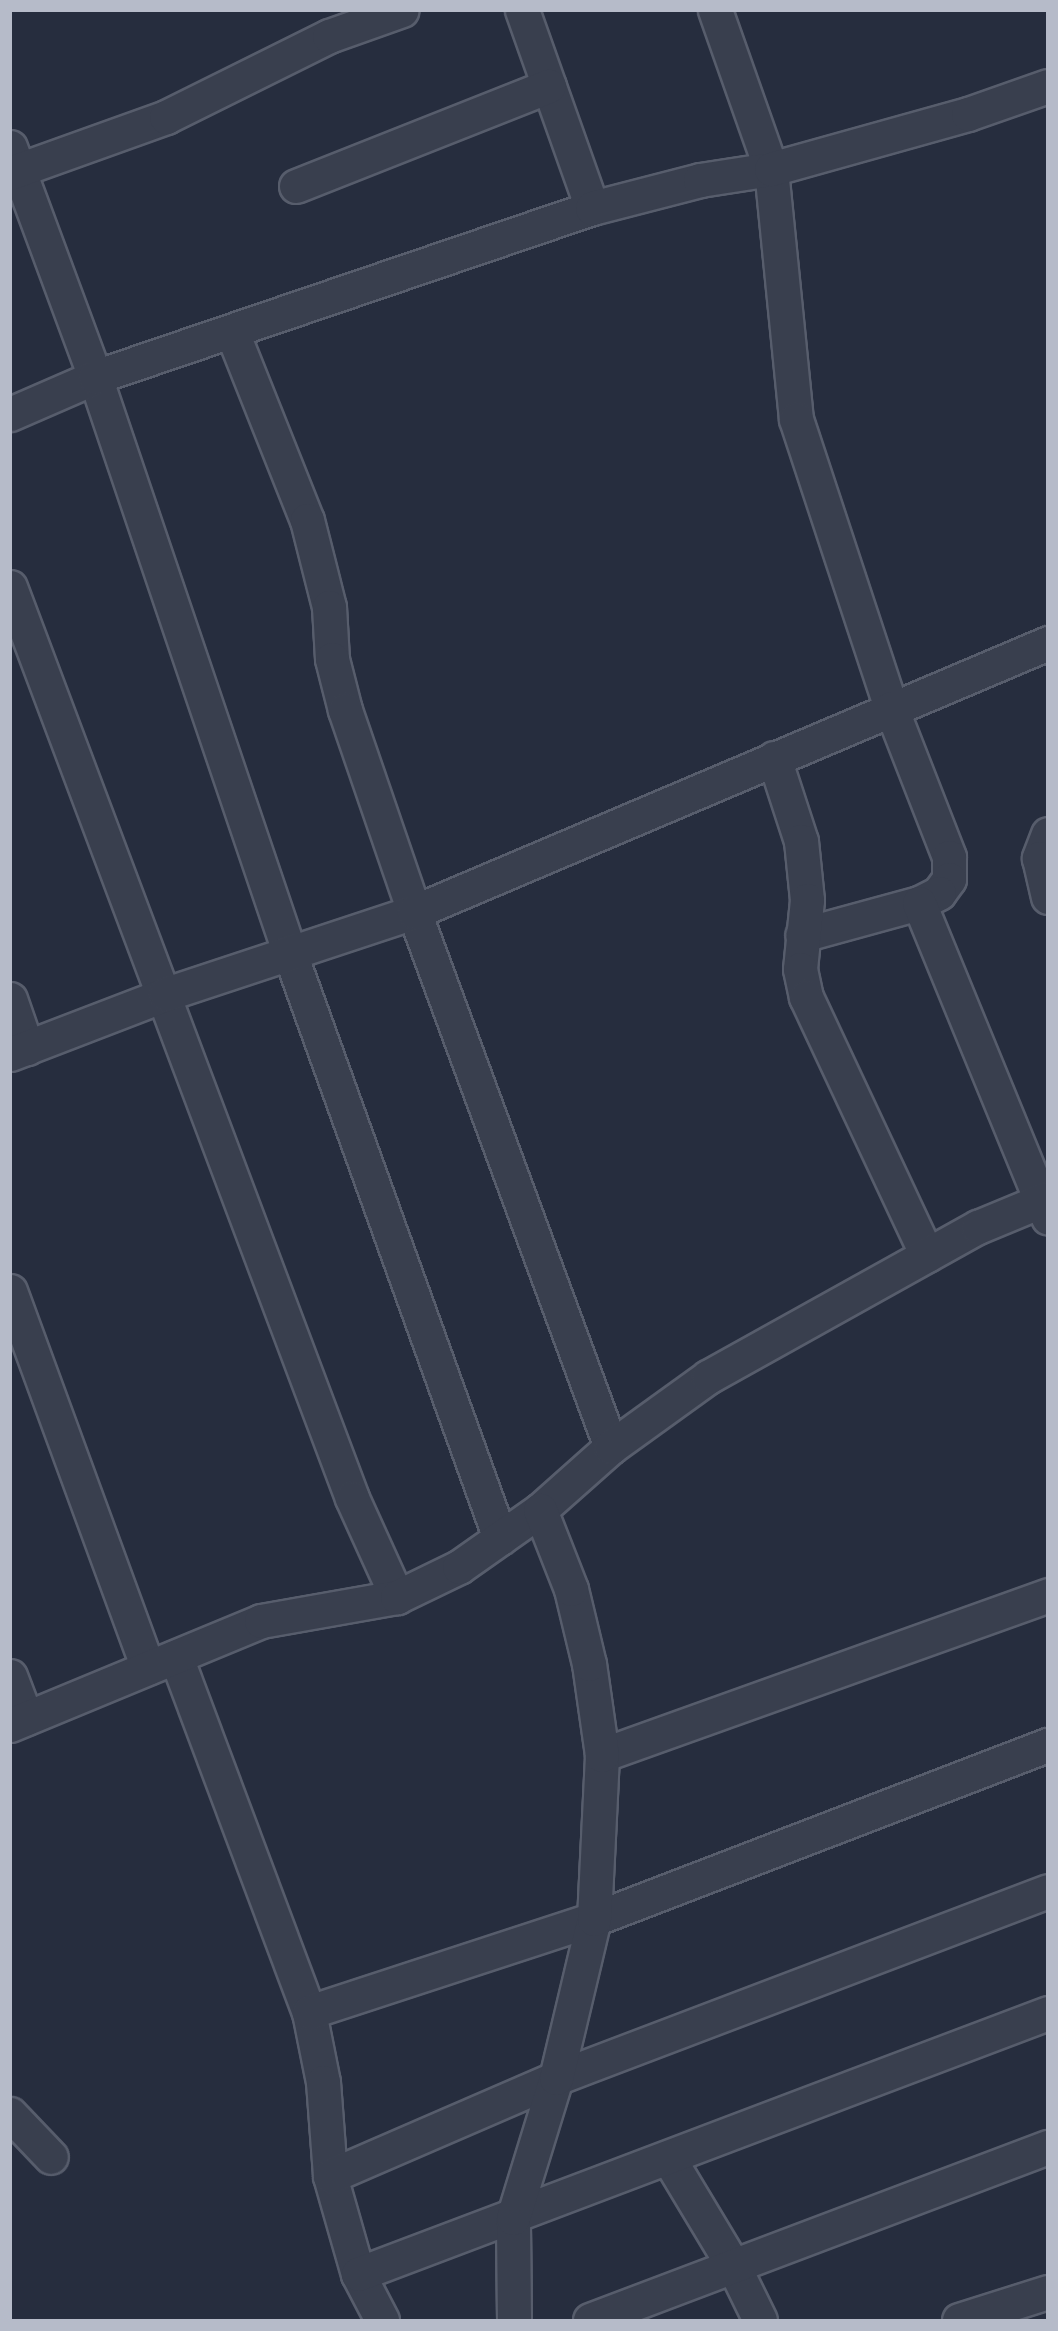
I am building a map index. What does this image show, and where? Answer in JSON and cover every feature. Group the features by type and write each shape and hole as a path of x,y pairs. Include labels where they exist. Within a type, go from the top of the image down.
{"street":[{"path":"402,10 329,36 166,117 13,163 95,377 289,951 500,1538"},
{"path":"522,10 592,208"},
{"path":"715,10 771,169 796,419 891,708 949,857 949,879 939,893 919,903 802,935"},
{"path":"296,186 549,86"},
{"path":"10,414 95,377 592,208 700,180 771,169 968,114 1047,86"},
{"path":"232,332 307,520 329,607 332,659 345,710 414,912 611,1447"},
{"path":"10,587 166,994 352,1498 397,1597"},
{"path":"10,999 19,1051 166,994 289,951 414,912 1047,643"},
{"path":"774,758 801,841 807,900 800,969 806,997 927,1255"},
{"path":"1047,834 1039,858 1047,897"},
{"path":"10,1676 18,1722 261,1621 397,1597 459,1567 540,1510 611,1447 708,1377 927,1255 1045,1206 919,903"},
{"path":"10,1291 162,1663 309,2012 323,2082 330,2176 358,2274 382,2320"},
{"path":"514,2320 513,2218 556,2078 594,1919 602,1755 589,1664 571,1589 540,1510"},
{"path":"602,1755 1047,1594"},
{"path":"309,2012 594,1919 1047,1745"},
{"path":"330,2176 556,2078 1047,1891"},
{"path":"358,2274 669,2159 1047,2013"},
{"path":"10,2115 51,2157"},
{"path":"590,2320 1047,2147"},
{"path":"669,2159 735,2267 760,2320"},
{"path":"959,2320 1047,2292"}]}
